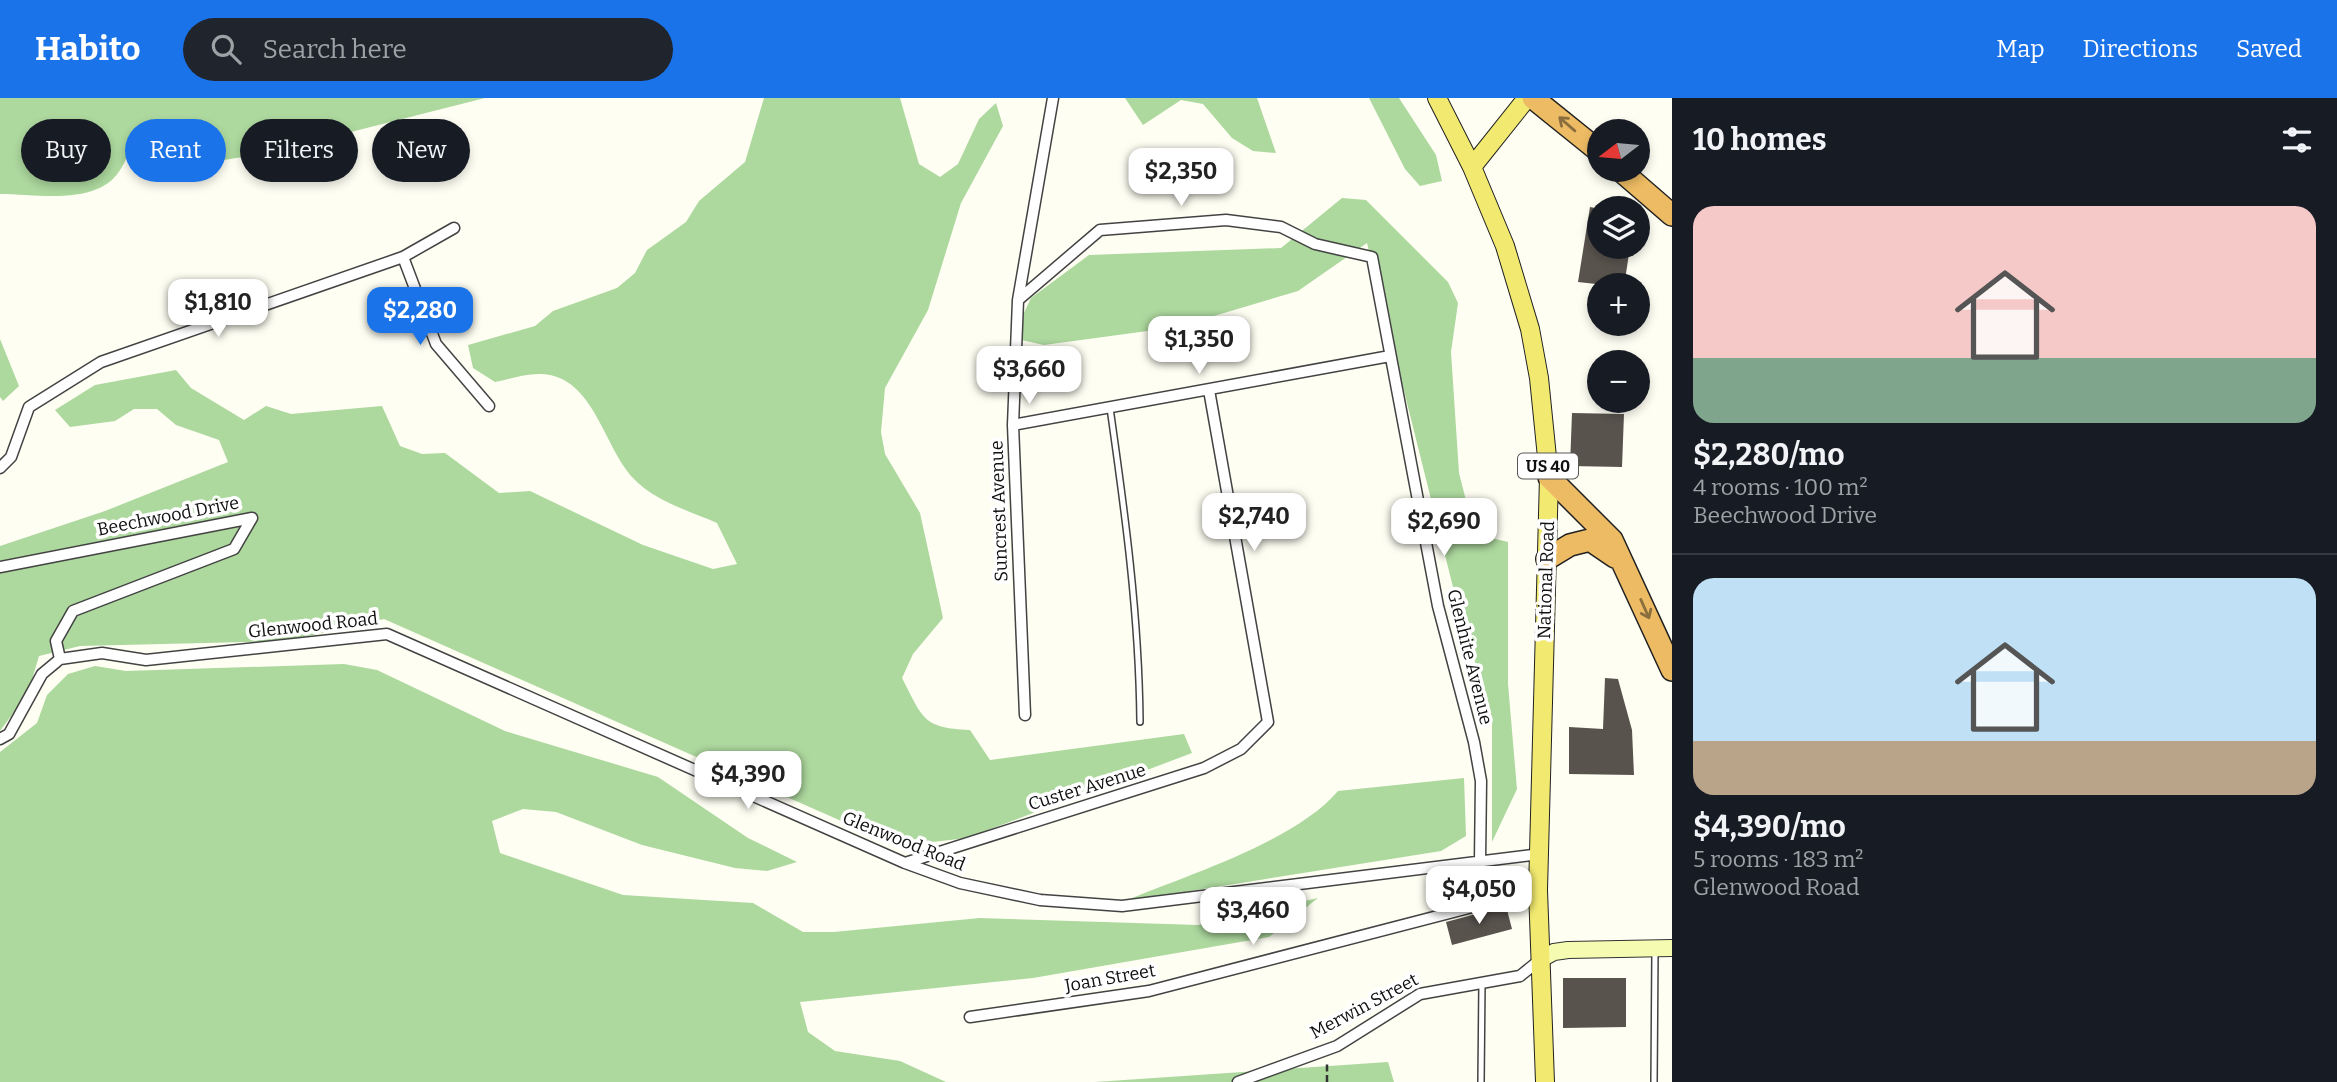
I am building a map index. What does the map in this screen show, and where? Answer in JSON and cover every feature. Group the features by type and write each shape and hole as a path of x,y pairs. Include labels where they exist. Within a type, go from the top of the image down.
{"highway":[{"path":"1533,98 1587,142"},
{"path":"1634,182 1672,215"},
{"path":"1549,477 1596,521 1612,540 1672,670"},
{"path":"1547,559 1570,545 1590,540 1605,548 1626,567"}],"main road":[{"name":"National Road","path":"1437,98 1472,167 1505,246 1530,330 1539,378 1549,477 1538,890 1545,1082"},
{"path":"1472,167 1527,98"}],"street":[{"name":"Suncrest Avenue","path":"1025,715 1013,425 1018,300 1053,98"},
{"name":"Glenhite Avenue","path":"1018,300 1100,230 1226,220 1282,227 1315,244 1372,257 1437,606 1474,742 1481,781 1480,861"},
{"path":"0,468 11,457 29,407 101,362 402,257 454,228"},
{"path":"402,257 436,344 489,406"},
{"path":"1013,425 1390,356"},
{"name":"Custer Avenue","path":"905,863 1204,768 1241,749 1268,722 1209,390"},
{"name":"Beechwood Drive","path":"0,567 252,518 233,549 73,611 56,641 60,659"},
{"name":"Glenwood Road","path":"60,659 102,653 146,660 387,634 905,863 960,883 1040,900 1122,906 1540,854"},
{"path":"0,739 9,734 42,674 60,659"},
{"name":"Joan Street","path":"970,1017 1149,990 1538,890"},
{"name":"Merwin Street","path":"1238,1082 1328,1049 1420,994 1520,976 1554,952 1672,948"}],"lane":[{"path":"1110,408 1130,544 1139,640 1140,722"},
{"path":"1654,1082 1655,948"},
{"path":"1481,1082 1482,982"}],"path":[{"path":"1327,1082 1328,1049"}],"green space":[{"path":"0,98 485,98 402,119 372,119 372,127 358,130 358,119 240,119 240,157 226,160 226,119 125,119 125,160 111,181 111,119 21,119 21,182 109,182 97,189 74,195 0,194"},
{"path":"764,98 900,98 919,164 940,177 958,164 979,119 996,103 1003,126 961,203 928,310 885,388 881,432 885,454 920,513 943,618 913,654 902,678 920,712 942,727 970,730 990,760 1184,734 1192,753 967,838 898,846 384,619 286,641 80,646 39,656 28,693 0,731 0,546 105,511 228,462 219,440 176,425 157,409 134,409 115,421 70,427 55,410 95,385 176,370 191,388 244,420 266,406 291,414 382,406 400,446 422,454 445,453 499,493 530,491 643,545 713,569 737,564 717,523 662,499 633,478 596,415 574,387 560,378 542,374 495,382 473,368 468,345 535,326 553,311 617,288 635,273 647,250 686,222 699,201 745,162"},
{"path":"1125,98 1257,98 1276,153 1253,151 1232,138 1203,104 1181,100 1143,125"},
{"path":"1369,98 1399,98 1436,155 1442,181 1420,186 1405,169"},
{"path":"1342,198 1366,200 1448,282 1458,303 1451,352 1459,473 1471,520 1487,537 1508,542 1508,684 1517,789 1492,842 1492,718 1456,599 1367,243 1298,291 1177,327 1044,345 1021,340 1022,317 1031,298 1089,255 1281,248"},
{"path":"0,339 19,386 3,401 0,397"},
{"path":"344,664 377,670 505,731 658,777 748,838 797,862 767,871 735,868 642,845 556,812 523,809 492,821 500,853 623,895 753,903 803,932 834,932 980,918 1198,925 1318,898 1269,937 1033,978 800,1002 808,1032 835,1051 900,1061 946,1082 0,1082 0,752 37,723 47,695 68,674 95,666 126,671"},
{"path":"1464,778 1466,836 1441,851 1122,902 1267,842 1319,809 1338,791"},
{"path":"1388,1062 1394,1082 1095,1082"}],"building":[{"path":"1587,226 1587,259 1628,259 1626,273 1587,273 1587,283 1578,282"},
{"path":"1572,413 1624,414 1622,467 1570,466"},
{"path":"1605,678 1618,679 1632,730 1634,775 1569,774 1569,727 1603,729"},
{"path":"1506,906 1512,929 1452,945 1446,922"},
{"path":"1563,978 1626,978 1626,1027 1563,1028"}]}
